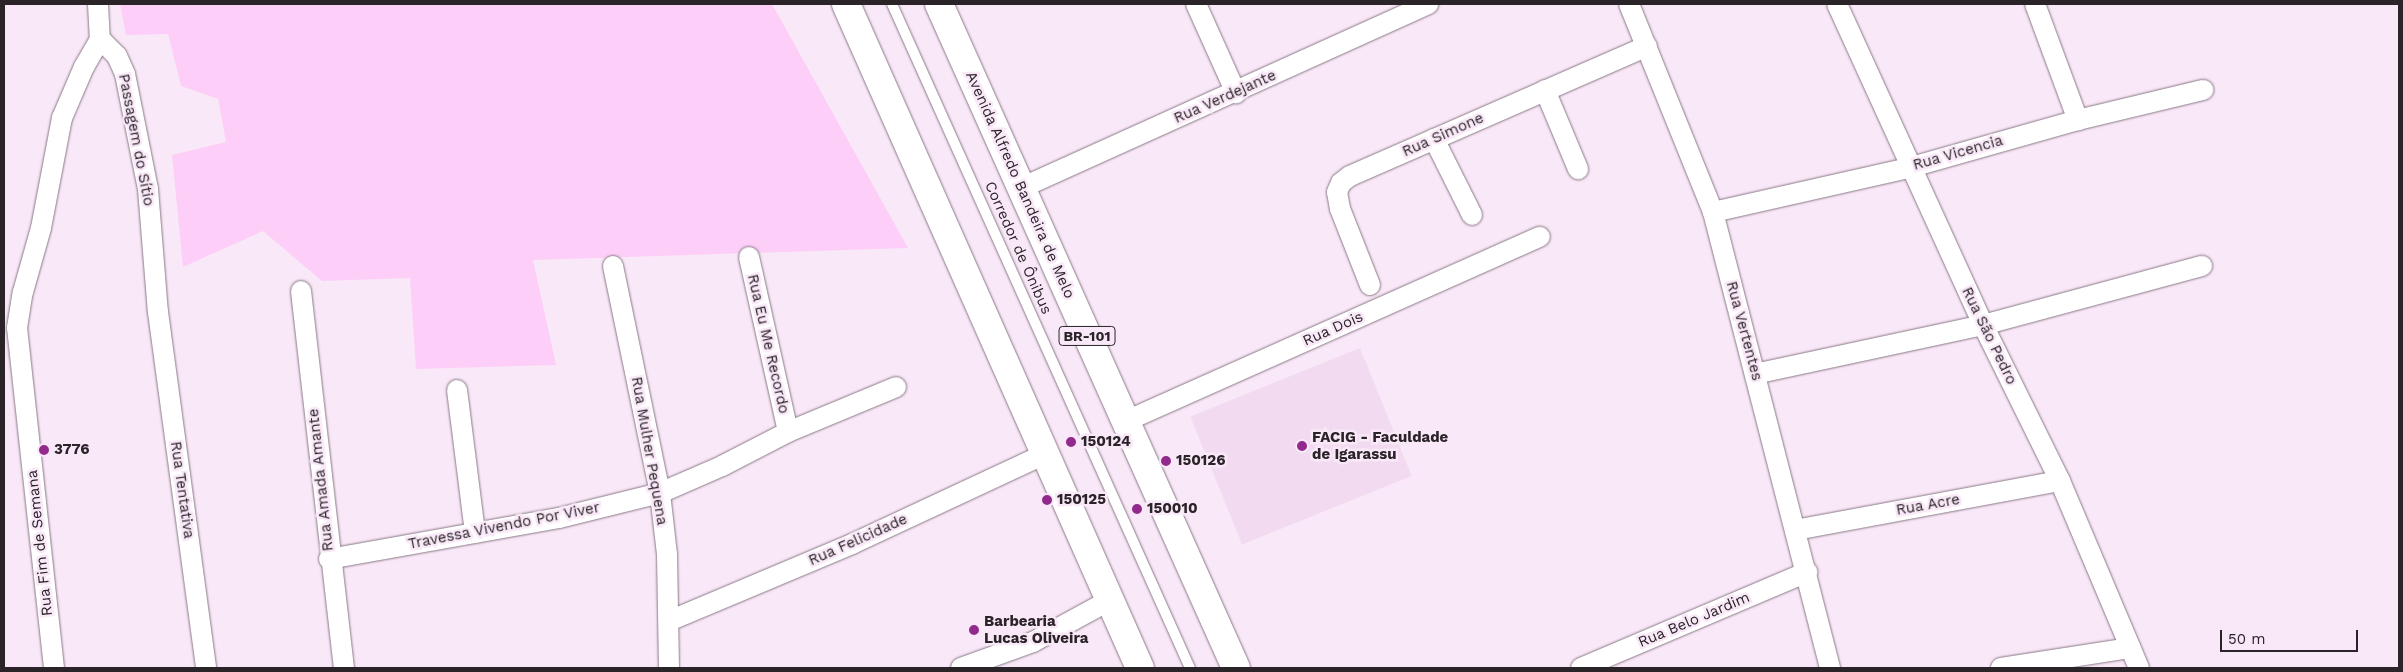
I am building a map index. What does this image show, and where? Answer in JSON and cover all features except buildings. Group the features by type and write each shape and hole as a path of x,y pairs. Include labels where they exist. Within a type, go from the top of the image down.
{"highway":[{"path":"846,4 1140,668"},
{"name":"Avenida Alfredo Bandeira de Melo","path":"939,4 1236,668"}],"street":[{"path":"98,4 100,39"},
{"path":"1196,4 1236,93"},
{"name":"Rua Vertentes","path":"1630,4 1713,212 1807,572 1830,668"},
{"name":"Rua São Pedro","path":"1837,4 1983,325 2060,481 2139,668"},
{"path":"2035,4 2078,120"},
{"name":"Rua Verdejante","path":"1021,188 1236,93 1420,5"},
{"name":"Passagem do Sítio","path":"100,39 117,56 125,74 131,100 148,189 158,312"},
{"name":"Rua Fim de Semana","path":"54,668 17,328 23,292 42,228 62,118 84,67 100,39"},
{"name":"Rua Simone","path":"1370,285 1340,209 1337,192 1341,183 1350,176 1647,46"},
{"path":"1545,90 1578,168"},
{"name":"Rua Vicencia","path":"1713,212 1912,167 2078,120 2203,90"},
{"path":"1434,139 1472,215"},
{"name":"Rua Dois","path":"1126,421 1540,238"},
{"name":"Rua Eu Me Recordo","path":"749,257 788,432"},
{"name":"Rua Mulher Pequena","path":"613,266 660,493 669,621 669,668"},
{"path":"1755,374 1983,325 2202,266"},
{"name":"Rua Amada Amante","path":"301,291 329,560 344,668"},
{"name":"Rua Tentativa","path":"158,312 206,668"},
{"name":"Travessa Vivendo Por Viver","path":"329,560 559,518 660,493 722,466 788,432 896,387"},
{"path":"457,390 475,533"},
{"name":"Rua Felicidade","path":"669,621 852,544 1045,454"},
{"name":"Rua Acre","path":"1795,530 2060,481"},
{"name":"Rua Belo Jardim","path":"1581,668 1807,572"},
{"path":"961,668 1033,642 1110,600"},
{"path":"2001,668 2130,648"}],"lane":[{"name":"Corredor de Ônibus","path":"892,4 1190,668"}],"shaded area":[{"path":"120,4 772,4 908,248 533,260 556,365 416,369 410,278 322,281 263,231 183,267 172,155 226,142 218,99 181,86 168,34 126,35"},
{"name":"FACIG - Faculdade de Igarassu","path":"1360,348 1412,476 1242,545 1190,417"}],"place":[{"name":"150124","path":"1071,442"},
{"name":"FACIG - Faculdade de Igarassu","path":"1302,446"},
{"name":"3776","path":"44,450"},
{"name":"150126","path":"1166,461"},
{"name":"150125","path":"1047,500"},
{"name":"150010","path":"1137,509"},
{"name":"Barbearia Lucas Oliveira","path":"974,630"}]}
